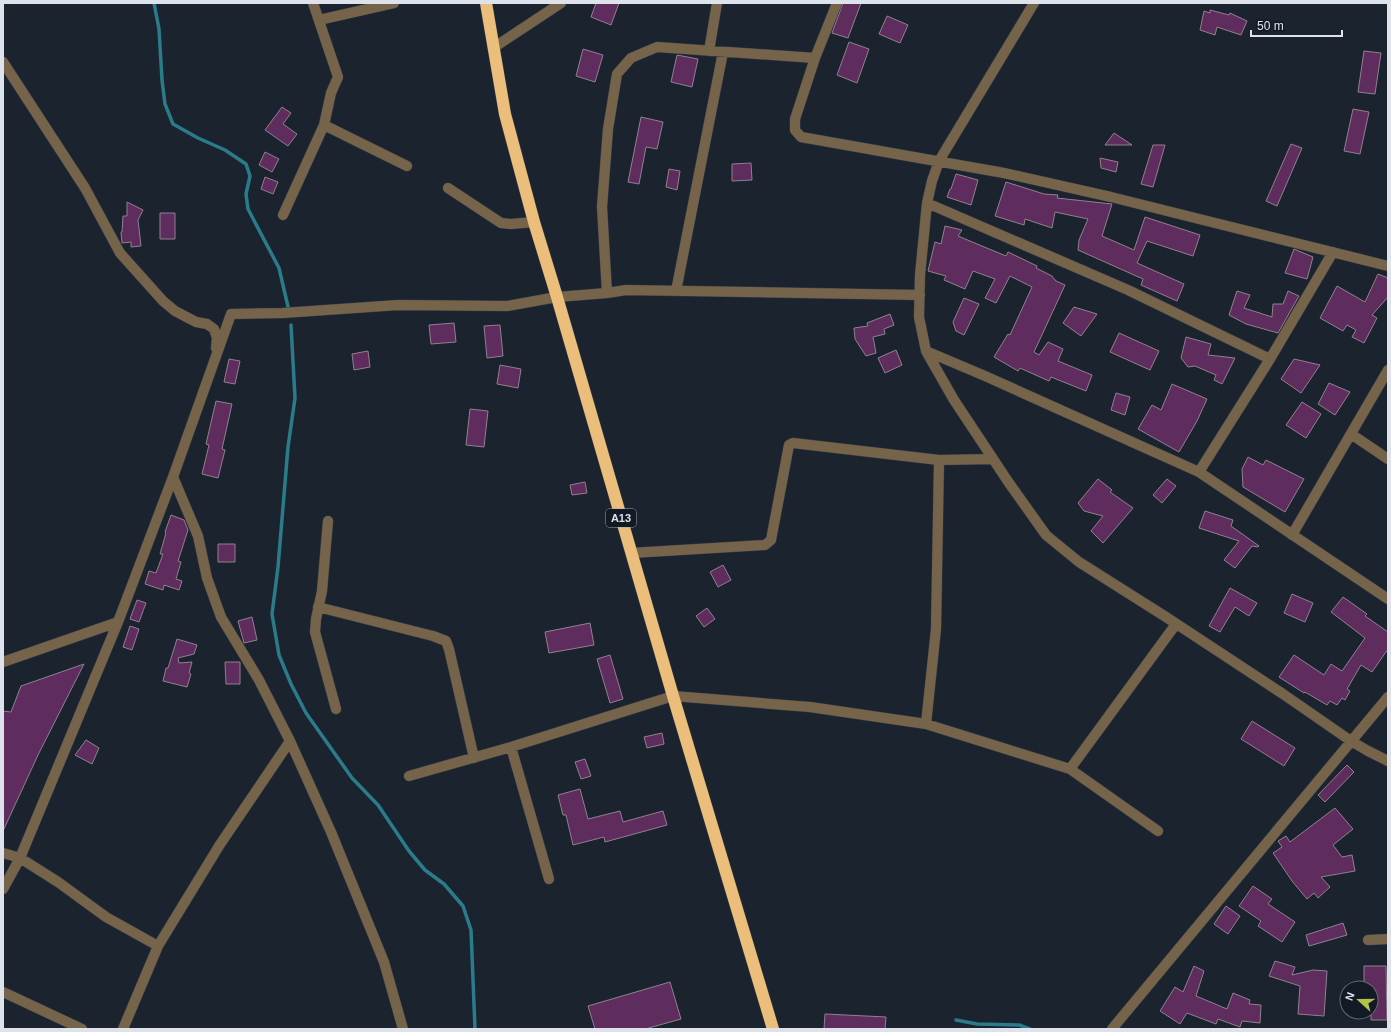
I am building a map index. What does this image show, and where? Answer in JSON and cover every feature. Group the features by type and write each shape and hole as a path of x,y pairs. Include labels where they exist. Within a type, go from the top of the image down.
{"highway":[{"name":"A13","path":"486,3 505,114 534,222 557,296 673,696 773,1029"}],"street":[{"path":"283,215 324,126 331,93 338,77 313,3"},
{"path":"318,20 394,3"},
{"path":"493,48 561,3"},
{"path":"709,51 717,3"},
{"path":"837,3 815,58 795,119 795,130 801,137 889,154 939,161 1004,173 1111,197 1388,266"},
{"path":"1034,3 939,161 927,203 920,295 919,317 926,351 954,400 1046,535 1079,562 1283,694 1368,752 1388,761"},
{"path":"607,294 602,207 608,129 617,74 631,58 657,47 815,58"},
{"path":"676,291 723,52"},
{"path":"3,62 86,188 120,253 169,306 184,316 196,322 207,324 214,329 217,338 216,358"},
{"path":"324,126 407,166"},
{"path":"448,188 501,222 511,224 534,222"},
{"path":"927,203 1128,290 1270,359"},
{"path":"1198,472 1270,359 1333,252"},
{"path":"3,889 20,858 118,622 173,477 231,314 398,305 508,306 557,296 607,294 626,290 920,295"},
{"path":"926,351 1198,472 1388,599"},
{"path":"1292,535 1388,370"},
{"path":"1350,434 1388,459"},
{"path":"631,553 765,545 771,540 789,445 793,443 939,460 993,459"},
{"path":"926,724 936,628 939,460"},
{"path":"173,477 198,536 207,578 221,617 259,680 290,741 331,832 384,962 403,1029"},
{"path":"328,521 322,591 316,619 316,632 336,710"},
{"path":"318,607 433,636 446,641 474,758"},
{"path":"3,662 118,622"},
{"path":"1070,769 1176,624"},
{"path":"409,776 512,747 673,696 810,707 926,724 1070,769 1158,830"},
{"path":"1112,1029 1388,696"},
{"path":"123,1029 158,946 219,846 290,741"},
{"path":"512,747 549,878"},
{"path":"3,852 20,858 58,882 106,917 158,946"},
{"path":"1368,940 1388,939"},
{"path":"3,992 82,1029"}],"building":[{"path":"596,3 619,3 611,25 591,17"},
{"path":"843,3 861,3 848,38 832,33"},
{"path":"1210,10 1229,15 1230,13 1247,21 1241,35 1217,27 1215,35 1200,30 1204,11 1210,13"},
{"path":"887,16 908,25 900,43 879,34"},
{"path":"849,42 869,49 857,83 837,75"},
{"path":"583,49 603,55 595,82 576,76"},
{"path":"1364,51 1381,53 1375,94 1358,92"},
{"path":"677,55 698,59 692,87 671,82"},
{"path":"282,107 291,113 283,124 297,134 288,146 265,130"},
{"path":"1353,109 1369,112 1360,154 1344,151"},
{"path":"641,117 663,122 657,149 646,147 639,184 628,182"},
{"path":"1114,133 1132,145 1105,145"},
{"path":"1291,144 1302,148 1277,206 1266,201"},
{"path":"1153,145 1165,145 1153,187 1141,184"},
{"path":"265,152 279,159 272,172 259,165"},
{"path":"1100,158 1118,162 1116,172 1101,168"},
{"path":"751,163 752,180 732,181 732,164"},
{"path":"669,169 680,171 677,190 666,187"},
{"path":"956,174 978,180 971,205 947,197"},
{"path":"265,177 278,182 273,194 261,189"},
{"path":"1006,182 1044,194 1058,195 1057,198 1112,204 1102,236 1134,250 1145,217 1200,235 1193,256 1147,241 1137,263 1184,284 1177,301 1141,285 1143,279 1078,250 1079,240 1088,219 1055,212 1052,228 1025,219 1024,225 995,216"},
{"path":"127,202 143,210 138,220 141,246 131,247 131,242 122,243 121,232 123,216 127,216"},
{"path":"160,213 175,213 175,239 160,239"},
{"path":"945,226 962,230 958,236 1006,256 1008,252 1037,266 1036,268 1065,285 1034,352 1039,355 1048,342 1063,349 1058,361 1092,375 1086,391 1051,377 1049,381 1020,368 1018,371 994,357 1008,334 1010,335 1032,287 1010,276 996,303 985,298 995,279 973,271 965,289 944,280 946,276 928,271 935,242 941,244"},
{"path":"1294,249 1313,257 1307,279 1285,273"},
{"path":"1378,274 1388,278 1388,297 1372,315 1377,318 1364,343 1352,337 1356,330 1347,325 1343,331 1320,318 1337,286 1365,302"},
{"path":"1237,291 1250,295 1244,308 1272,317 1273,304 1283,304 1288,291 1299,296 1278,333 1246,324 1229,315"},
{"path":"964,298 979,304 964,335 956,331 953,322"},
{"path":"1074,307 1097,314 1081,336 1063,323"},
{"path":"890,314 894,325 884,329 885,334 873,337 876,353 866,356 855,339 854,328 868,326 867,323"},
{"path":"454,323 456,342 431,344 429,325"},
{"path":"500,325 503,356 487,358 484,326"},
{"path":"1119,333 1159,351 1150,370 1110,352"},
{"path":"1186,337 1211,344 1208,355 1235,358 1222,384 1214,380 1216,375 1195,366 1188,367 1181,358"},
{"path":"896,350 902,365 885,373 878,358"},
{"path":"368,351 370,367 354,370 352,354"},
{"path":"229,359 240,361 235,384 224,382"},
{"path":"1294,359 1320,365 1301,393 1281,379"},
{"path":"500,365 521,369 518,388 497,384"},
{"path":"1329,383 1350,392 1335,415 1318,404"},
{"path":"1172,384 1207,399 1197,421 1179,452 1138,429 1152,405 1161,410"},
{"path":"1116,393 1130,397 1125,415 1111,410"},
{"path":"216,401 232,404 222,449 225,450 218,478 202,474 209,445 206,444"},
{"path":"1302,402 1321,414 1306,438 1286,425"},
{"path":"470,409 488,411 484,447 466,445"},
{"path":"1248,457 1263,465 1266,460 1304,479 1285,512 1243,487 1242,469"},
{"path":"1098,479 1112,490 1110,492 1133,508 1103,543 1091,531 1103,516 1084,511 1078,503"},
{"path":"1167,479 1176,486 1162,503 1153,495"},
{"path":"585,482 587,493 572,495 570,485"},
{"path":"1205,511 1233,520 1231,526 1259,546 1252,546 1235,568 1224,560 1239,541 1199,528"},
{"path":"171,515 184,520 188,530 178,561 181,562 176,579 182,581 179,590 164,585 163,590 145,584 149,571 156,573 163,554 160,554"},
{"path":"218,544 235,544 235,562 218,562"},
{"path":"723,565 731,580 718,587 710,572"},
{"path":"1230,588 1257,603 1249,616 1235,607 1220,632 1209,626"},
{"path":"1292,594 1313,603 1305,622 1284,613"},
{"path":"1343,597 1367,614 1365,616 1388,632 1388,649 1372,672 1361,665 1347,689 1350,691 1345,700 1342,698 1337,705 1330,701 1327,705 1305,692 1304,693 1279,677 1294,655 1324,675 1331,664 1342,671 1365,638 1331,612"},
{"path":"137,600 146,603 139,622 130,619"},
{"path":"707,608 715,619 704,627 696,616"},
{"path":"252,617 257,640 244,643 238,621"},
{"path":"590,623 594,645 549,653 545,632"},
{"path":"130,626 139,629 132,650 123,647"},
{"path":"177,639 197,645 194,654 178,658 179,663 192,662 189,673 191,674 187,687 163,681 166,668 168,668"},
{"path":"610,655 623,699 610,703 597,659"},
{"path":"225,662 240,662 240,684 226,684"},
{"path":"84,664 38,755 3,831 3,711 11,712 21,686"},
{"path":"1252,721 1295,748 1284,766 1241,739"},
{"path":"662,733 664,744 647,748 644,737"},
{"path":"86,740 99,748 92,764 75,755"},
{"path":"585,759 591,776 581,779 575,762"},
{"path":"1347,765 1354,772 1325,802 1318,795"},
{"path":"580,789 588,819 620,811 623,822 663,811 667,825 605,842 604,837 573,845 566,815 563,815 558,795"},
{"path":"1335,808 1353,829 1333,845 1342,857 1352,855 1355,871 1321,877 1330,887 1318,898 1314,893 1307,899 1292,881 1273,853 1282,847 1278,841 1286,836 1290,842"},
{"path":"1253,886 1272,899 1268,904 1295,922 1282,942 1258,926 1261,921 1239,906"},
{"path":"1226,906 1240,916 1228,934 1214,924"},
{"path":"1343,923 1347,935 1309,946 1306,935"},
{"path":"1275,961 1295,967 1292,975 1313,970 1327,971 1324,1016 1298,1014 1300,986 1269,976"},
{"path":"1194,966 1204,971 1196,996 1227,1009 1233,993 1250,1000 1249,1004 1261,1005 1260,1023 1242,1021 1240,1027 1218,1019 1216,1024 1187,1013 1180,1024 1160,1011 1175,987 1183,992"},
{"path":"1364,966 1386,966 1387,1020 1379,1020 1379,980 1364,980"},
{"path":"670,982 681,1019 645,1029 595,1029 588,1006"},
{"path":"825,1014 886,1017 885,1029 824,1029"}],"waterway":[{"path":"154,3 159,29 165,104 173,124 198,138 225,150 246,164 250,176 246,194 248,209 279,268 289,311"},
{"path":"291,325 295,398 288,447 278,567 272,614 279,655 291,684 306,713 352,778 378,805 409,851 425,870 444,884 463,906 471,930 475,1029"},
{"path":"956,1020 977,1024 1019,1025 1030,1029"}]}
